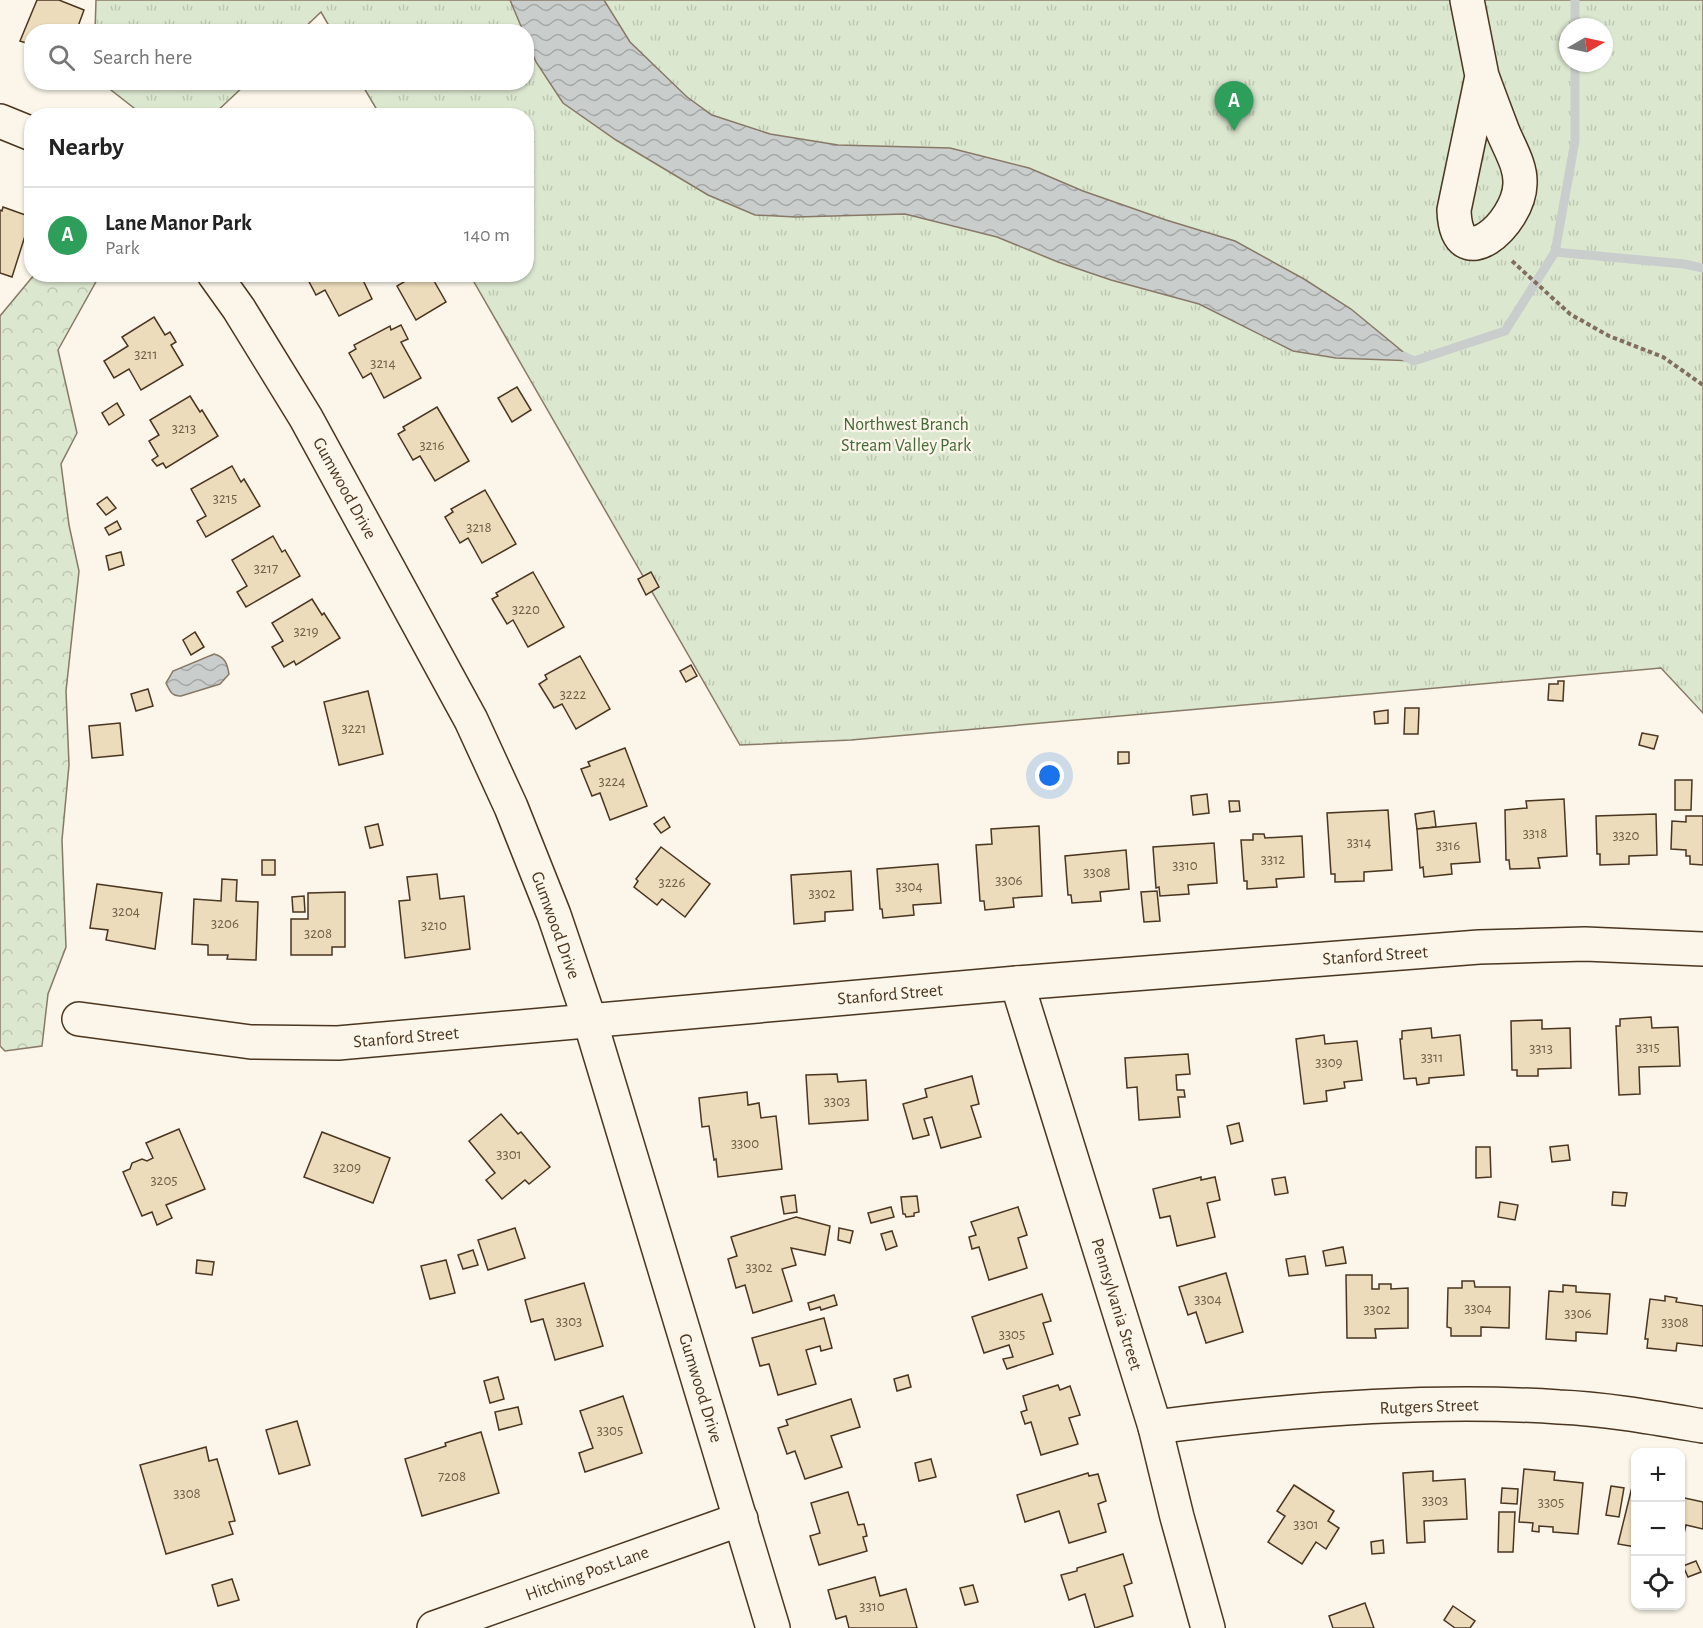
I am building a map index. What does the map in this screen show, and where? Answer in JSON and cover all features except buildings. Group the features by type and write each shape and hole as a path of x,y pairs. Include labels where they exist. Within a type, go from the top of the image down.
{"street":[{"path":"1467,0 1482,76"},
{"path":"0,121 24,131"},
{"name":"Gumwood Drive","path":"220,282 239,309 306,418 471,720 511,807 554,915 590,1021 773,1628"},
{"name":"Stanford Street","path":"79,1019 251,1042 338,1043 1017,983 1479,947 1585,944 1703,949"},
{"name":"Pennsylvania Street","path":"1017,983 1155,1427 1208,1628"},
{"name":"Rutgers Street","path":"1155,1427 1281,1413 1454,1404 1560,1407 1703,1426"},
{"name":"Hitching Post Lane","path":"434,1628 741,1519"}],"path":[{"path":"1511,261 1570,314 1609,336 1664,357 1703,384"}],"green space":[{"name":"Northwest Branch Stream Valley Park","path":"96,0 1703,0 1703,713 1661,668 851,740 740,745 474,282 534,282 534,108 376,108 365,90 534,90 534,24 328,24 321,12 308,24 95,24"},
{"path":"111,90 240,90 220,108 134,108"},
{"path":"28,282 96,282 58,350 77,433 61,464 69,525 79,571 66,691 69,765 62,840 66,947 48,994 42,1046 5,1051 0,1046 0,316"}],"water":[{"path":"510,0 604,0 630,42 687,97 712,115 770,134 838,145 950,148 1029,168 1083,191 1235,241 1304,279 1351,309 1414,361 1336,358 1293,351 1199,304 1111,280 1058,262 997,237 905,214 796,217 755,215 708,195 616,140 563,103 534,57 534,24 520,24"},
{"path":"214,654 223,659 229,674 220,684 181,696 175,696 172,693 166,683 173,671"}],"waterway":[{"path":"1575,0 1575,18"},
{"path":"1404,356 1414,361 1505,331 1555,252 1575,141 1575,72"},
{"path":"1555,252 1684,264 1703,268"}],"place":[{"name":"Lane Manor Park","path":"1234,131"}]}
